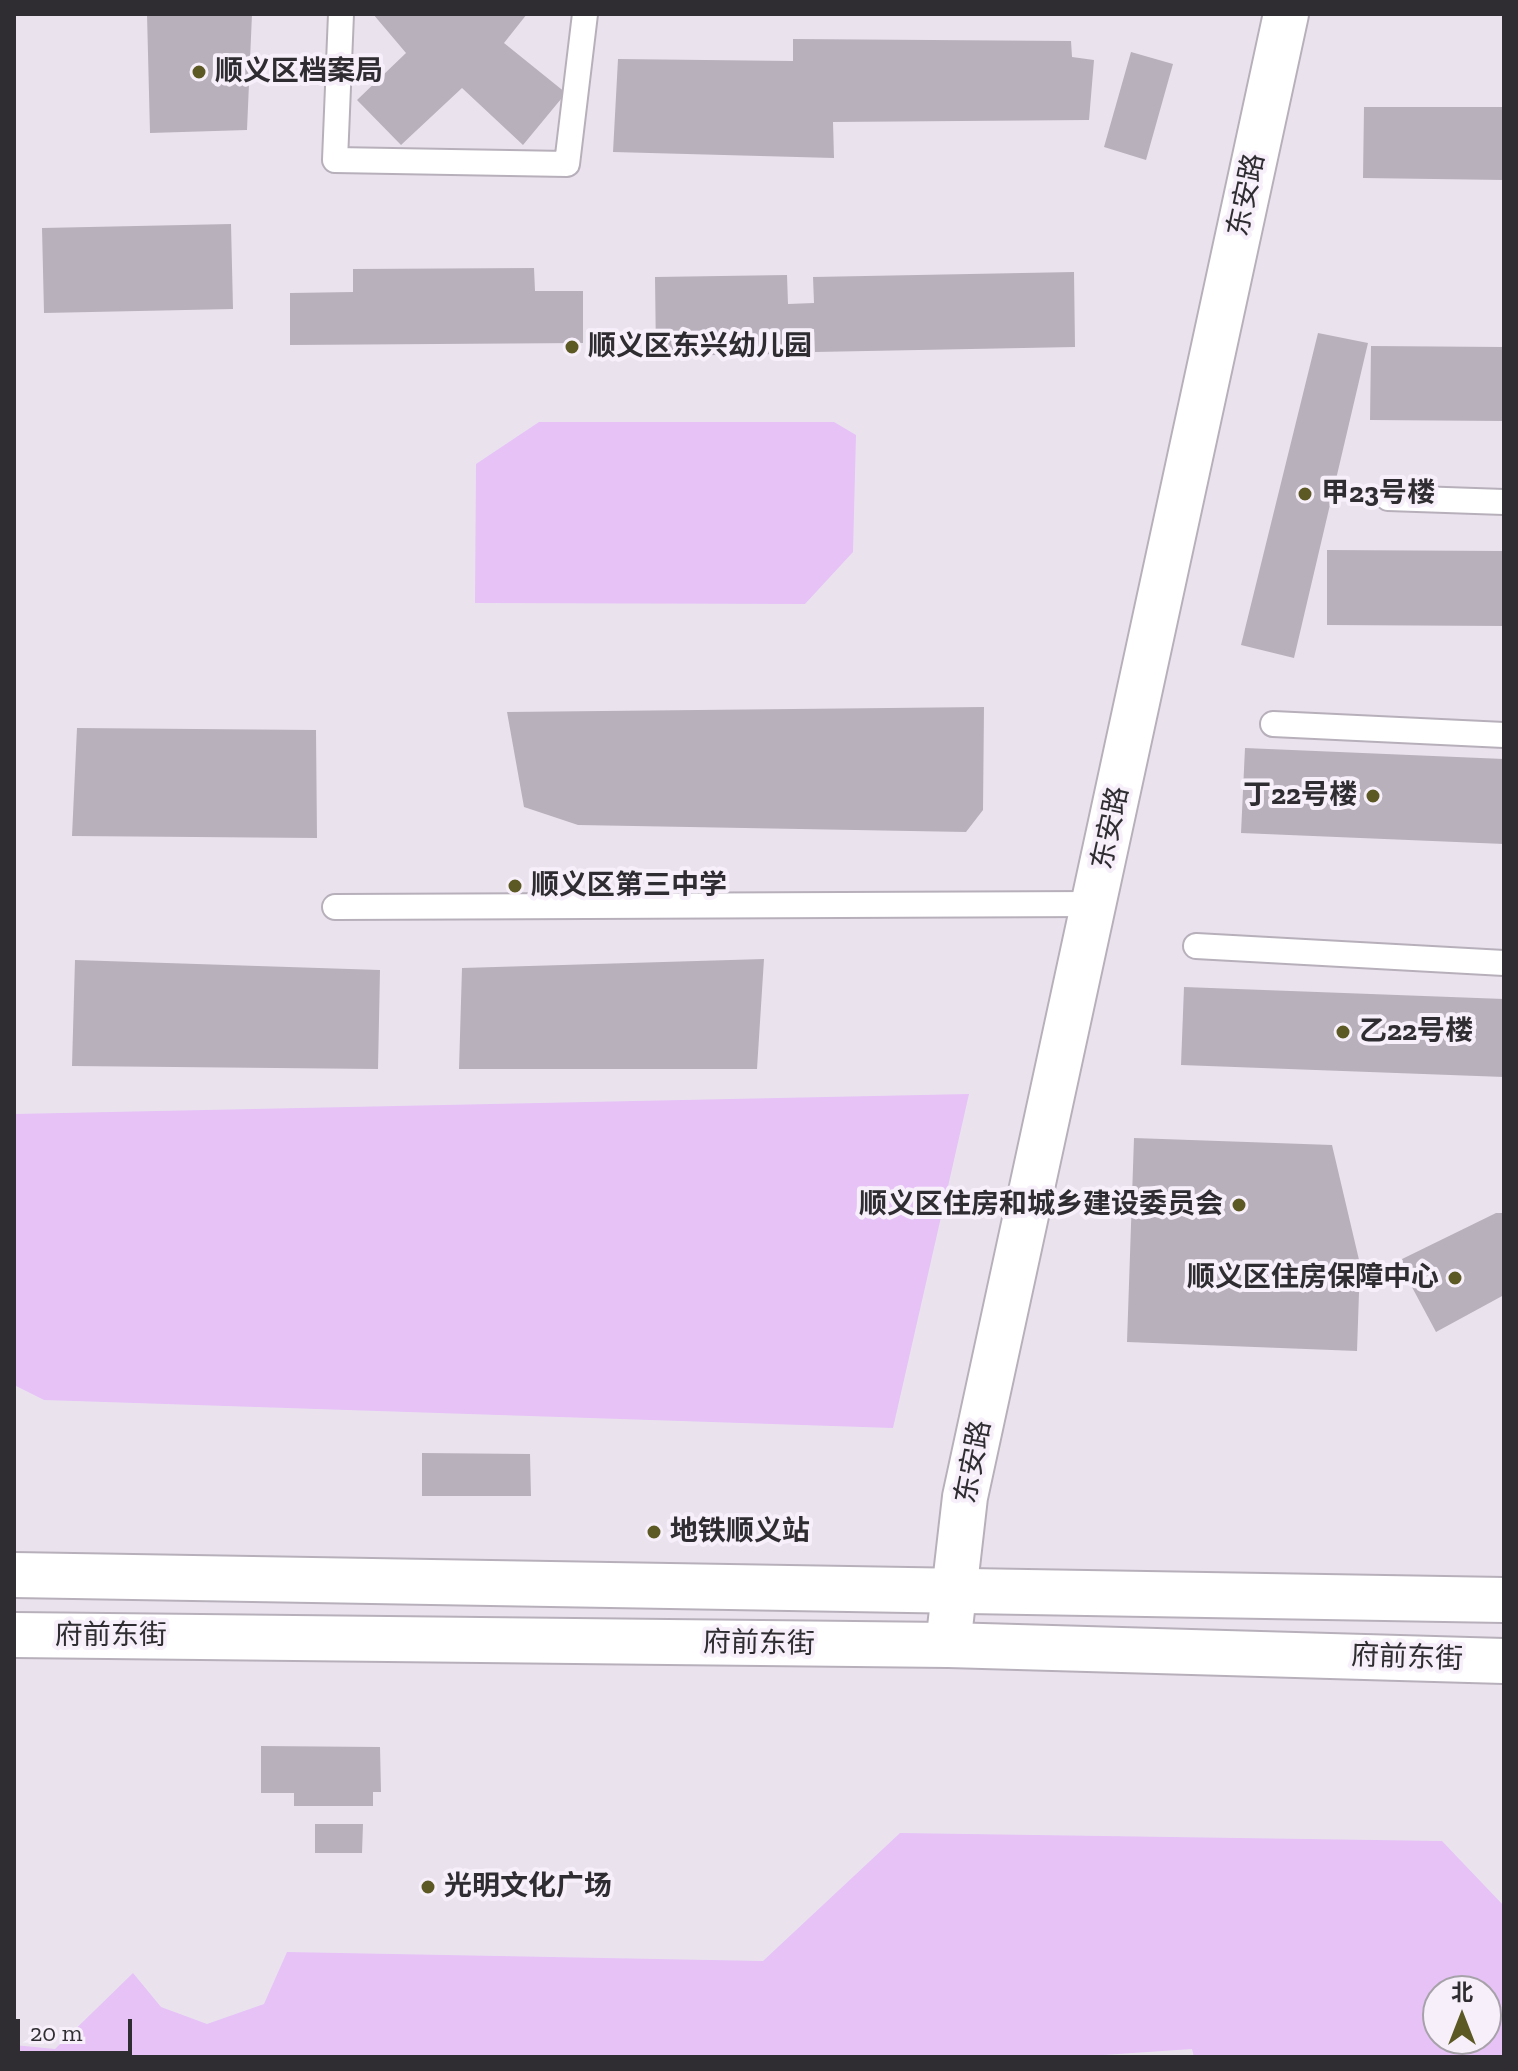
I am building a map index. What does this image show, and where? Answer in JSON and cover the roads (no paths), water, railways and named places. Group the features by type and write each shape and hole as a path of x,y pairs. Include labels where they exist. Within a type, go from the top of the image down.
{"main road":[{"name":"东安路","path":"948,1645 965,1497 1286,14"},
{"name":"府前东街","path":"14,1575 1504,1600"},
{"name":"府前东街","path":"14,1635 948,1645 1504,1661"}],"lane":[{"path":"341,14 335,160 567,164 585,14"},
{"path":"1388,498 1504,502"},
{"path":"1273,724 1504,735"},
{"path":"335,907 1094,904"},
{"path":"1196,946 1504,963"}],"place":[{"name":"顺义区档案局","path":"199,72"},
{"name":"顺义区东兴幼儿园","path":"572,347"},
{"name":"甲23号楼","path":"1305,494"},
{"name":"丁22号楼","path":"1373,796"},
{"name":"顺义区第三中学","path":"515,886"},
{"name":"乙22号楼","path":"1343,1032"},
{"name":"顺义区住房和城乡建设委员会","path":"1239,1205"},
{"name":"顺义区住房保障中心","path":"1455,1278"},
{"name":"地铁顺义站","path":"654,1532"},
{"name":"光明文化广场","path":"428,1887"}]}
